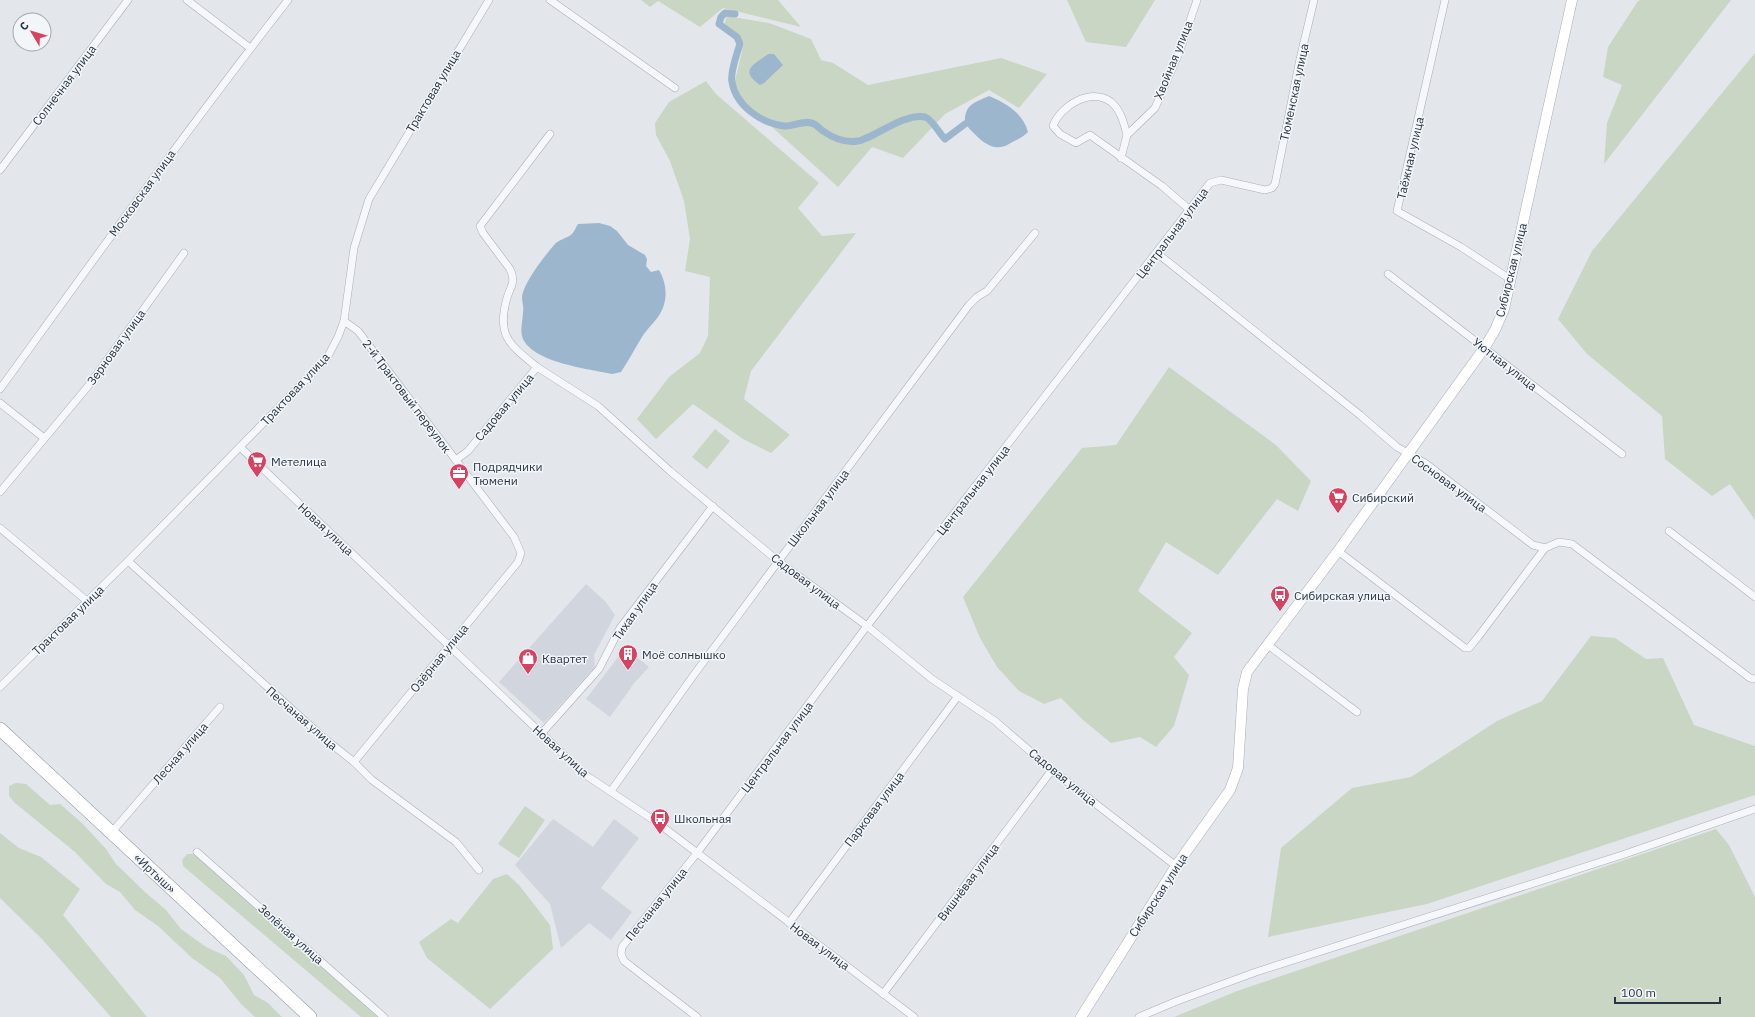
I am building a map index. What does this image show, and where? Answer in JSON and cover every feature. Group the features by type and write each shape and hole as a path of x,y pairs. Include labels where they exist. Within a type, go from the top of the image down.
{"highway":[{"name":"«Иртыш»","path":"0,729 310,1017"}],"street":[{"name":"Солнечная улица","path":"0,170 128,0"},
{"path":"188,0 250,48"},
{"name":"Московская улица","path":"0,388 146,187 250,48 288,0"},
{"name":"Трактовая улица","path":"0,687 128,562 327,358 338,337 344,321 354,248 369,199 489,0"},
{"path":"550,0 675,88"},
{"name":"Хвойная улица","path":"1127,135 1155,108 1179,53 1197,0"},
{"name":"Тюменская улица","path":"1275,184 1300,59 1314,0"},
{"name":"Таёжная улица","path":"1445,0 1397,211 1460,246 1510,279"},
{"name":"Сибирская улица","path":"1081,1017 1176,866 1230,790 1238,768 1243,689 1247,672 1338,551 1495,330 1504,309 1572,0"},
{"path":"1121,158 1127,135 1120,115 1111,102 1093,96 1070,104 1056,120 1053,126 1060,134 1076,143 1090,136 1121,158 1162,186 1190,210"},
{"path":"537,367 512,347 506,336 503,324 508,298 514,282 513,275 482,233 480,226 550,134"},
{"name":"Центральная улица","path":"697,853 867,626 1210,183 1221,180 1265,190 1272,188 1275,184"},
{"name":"Школьная улица","path":"611,792 693,676 969,305 977,297 987,291 1035,233"},
{"name":"Зерновая улица","path":"0,492 88,385 184,253"},
{"name":"Сосновая улица","path":"1157,253 1360,415 1384,437 1425,463 1533,545 1545,548"},
{"name":"Уютная улица","path":"1388,274 1622,454"},
{"name":"2-й Трактовый переулок","path":"344,321 358,331 514,537 521,553"},
{"name":"Садовая улица","path":"456,460 468,451 537,367 598,406 778,561 867,626 932,679 996,721 1052,770 1176,866"},
{"path":"0,403 44,438"},
{"name":"Новая улица","path":"240,447 584,774 655,821 914,1017"},
{"name":"Тихая улица","path":"541,734 599,669 620,628 713,506"},
{"path":"0,528 87,601"},
{"path":"1669,531 1755,597"},
{"path":"1338,551 1465,648 1469,648 1545,548 1559,542 1572,544 1750,678 1755,679"},
{"name":"Озёрная улица","path":"354,762 518,562 521,553"},
{"name":"Песчаная улица","path":"128,562 325,740 354,762 372,780 456,842 479,870"},
{"path":"1268,645 1357,712"},
{"name":"Парковая улица","path":"789,923 958,696"},
{"name":"Лесная улица","path":"111,833 220,707"},
{"name":"Вишнёвая улица","path":"883,994 1052,770"},
{"path":"1139,1017 1256,972 1622,855 1755,809"},
{"name":"Зелёная улица","path":"197,852 384,1017"},
{"name":"Песчаная улица","path":"697,853 622,947 620,954 624,961 636,971 697,1017"}],"shaded area":[{"path":"586,584 605,601 615,615 594,655 595,667 544,723 499,682"},
{"path":"625,648 649,667 635,682 610,717 586,699"},
{"path":"553,819 593,847 614,819 639,838 601,888 632,912 611,940 589,923 561,948 550,904 515,865"}],"green space":[{"path":"641,0 778,0 801,27 723,8 700,27 658,1 650,7"},
{"path":"1067,0 1155,0 1126,47 1086,42"},
{"path":"1731,0 1604,164 1607,123 1622,85 1603,77 1608,47 1638,1"},
{"path":"727,16 769,23 811,39 821,60 833,63 868,85 1001,58 1047,74 1019,108 989,90 945,114 903,158 872,147 838,187 741,99 735,81 744,43 724,25"},
{"path":"1755,53 1755,520 1730,484 1712,496 1665,459 1662,416 1587,354 1558,319 1592,251"},
{"path":"706,81 716,94 819,183 798,208 822,236 856,233 751,371 744,399 790,435 771,453 743,439 693,404 656,439 637,419 669,377 700,353 708,336 710,277 685,271 690,239 684,201 670,161 656,135 655,123 669,102"},
{"path":"1169,367 1276,445 1311,481 1298,511 1277,499 1218,575 1166,542 1138,591 1192,633 1174,657 1189,675 1174,726 1156,747 1140,737 1111,743 1083,720 1061,698 1044,704 1019,691 997,667 980,638 963,597 1082,448 1116,445"},
{"path":"715,429 730,441 707,469 692,457"},
{"path":"1591,636 1615,638 1646,659 1663,658 1694,725 1755,746 1755,795 1427,904 1268,937 1281,848 1352,788 1411,777 1497,721 1542,701"},
{"path":"16,783 26,784 50,805 60,804 82,823 106,849 116,864 166,910 181,929 206,947 226,956 244,975 254,995 268,1003 282,1017 255,1017 241,1004 220,978 192,958 158,926 135,910 120,892 106,884 75,852 15,803 9,796 9,786"},
{"path":"525,806 545,820 519,858 498,844"},
{"path":"1716,829 1729,845 1755,897 1755,1017 1174,1017 1237,991"},
{"path":"0,833 19,848 41,857 80,889 63,915 147,1017 111,1017 42,939 0,898"},
{"path":"187,854 194,854 240,893 378,1017 361,1017 183,866 182,860"},
{"path":"507,874 519,885 550,925 553,949 490,1009 427,958 419,942 451,919 458,923 493,879"}],"water":[{"path":"768,54 774,54 783,65 760,85 753,80 749,71 754,64"},
{"path":"989,96 1007,105 1018,114 1026,125 1028,132 1021,138 1002,147 990,146 979,139 965,124 966,113 974,103"},
{"path":"599,223 610,226 617,231 628,245 645,255 647,259 646,266 651,272 659,270 664,282 666,294 664,306 661,312 644,334 621,372 612,374 575,367 547,358 527,345 521,334 523,310 522,297 526,284 535,270 554,245 558,241 572,234 578,224"}],"waterway":[{"path":"735,14 725,13 721,17 719,24 737,37 740,44 732,74 734,91 744,106 758,117 784,126 806,122 810,123 831,136 844,141 859,141 904,120 919,116 928,118 945,139 965,124"}],"place":[{"name":"Метелица","path":"257,478"},
{"name":"Подрядчики Тюмени","path":"459,490"},
{"name":"Сибирский","path":"1338,514"},
{"name":"Сибирская улица","path":"1280,612"},
{"name":"Моё солнышко","path":"628,671"},
{"name":"Квартет","path":"528,675"},
{"name":"Школьная","path":"660,835"}]}
